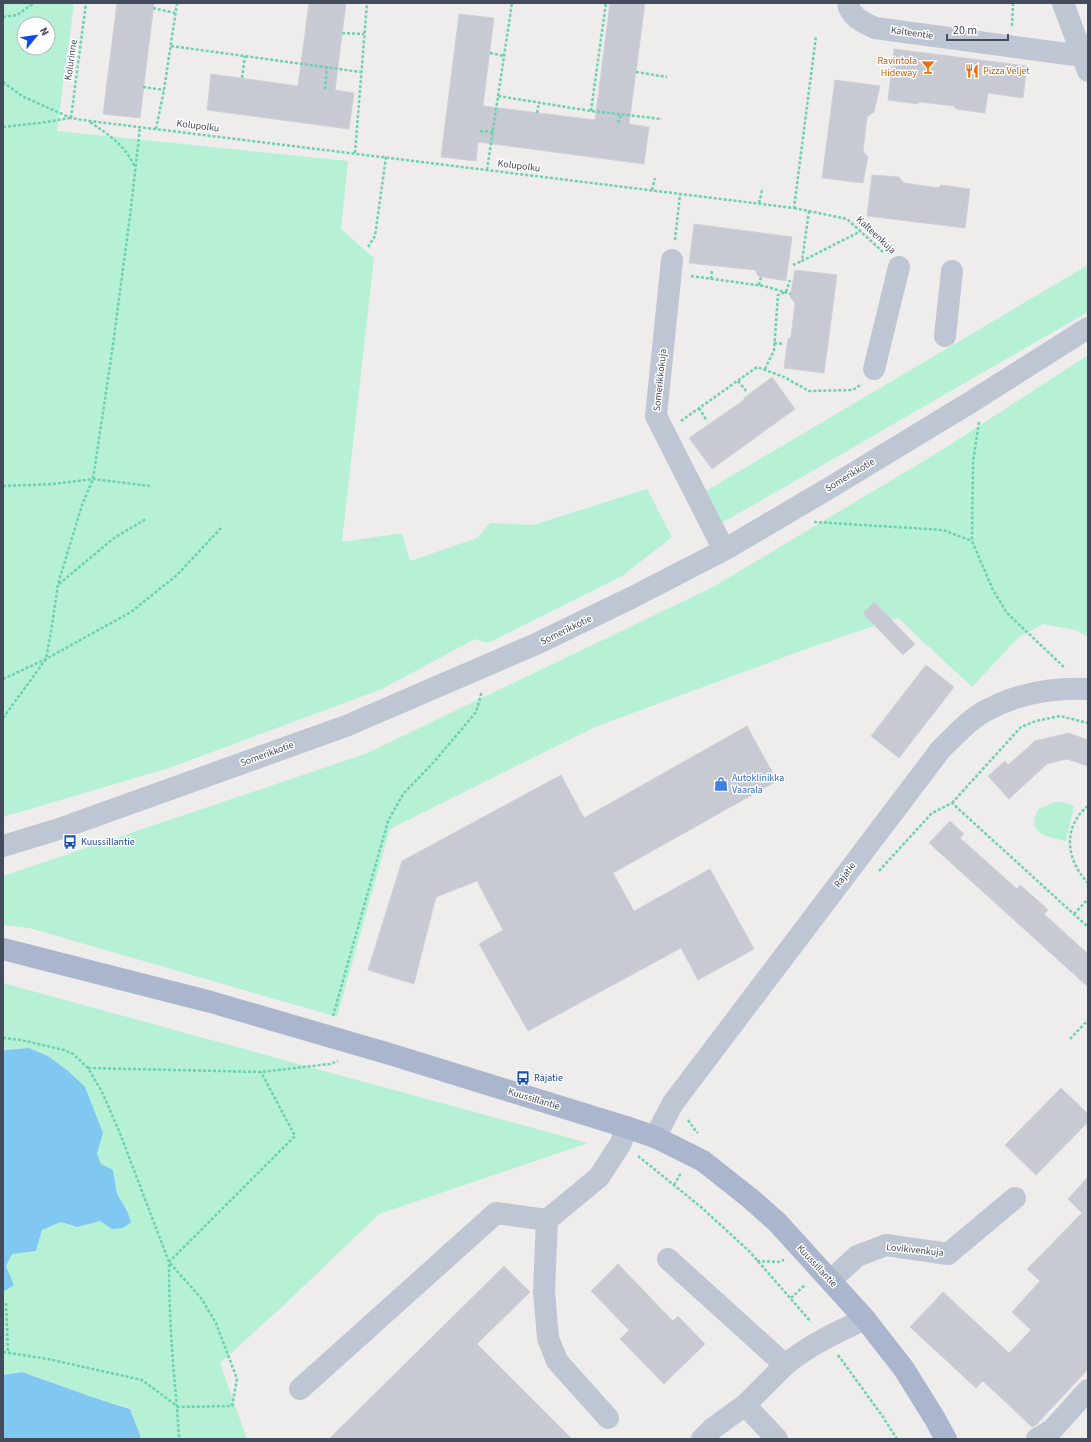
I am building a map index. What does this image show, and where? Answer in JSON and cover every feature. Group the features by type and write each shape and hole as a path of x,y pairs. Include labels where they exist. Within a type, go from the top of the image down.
{"main road":[{"name":"Kuussillantie","path":"3,949 211,1002 327,1036 624,1135 654,1137 702,1161 751,1199 777,1222 831,1280 865,1319 904,1369 946,1439"}],"street":[{"name":"Kalteentie","path":"848,3 849,10 860,21 874,28 1085,63 1063,3"},
{"name":"Somerikkokuja","path":"672,266 656,416 724,550"},
{"path":"874,369 899,267"},
{"path":"945,336 952,271"},
{"name":"Somerikkotie","path":"3,846 66,826 346,726 536,644 724,550 971,402 1088,328"},
{"name":"Rajatie","path":"654,1137 673,1103 941,749 964,726 988,709 1020,696 1055,689 1088,689"},
{"path":"300,1390 496,1213 547,1220 599,1177 624,1135"},
{"name":"Lovikivenkuja","path":"831,1280 857,1256 886,1245 948,1254 1015,1198"},
{"path":"547,1220 544,1291 548,1338 557,1361 608,1418"},
{"path":"668,1259 785,1365"},
{"path":"702,1439 712,1429 745,1405 785,1365 800,1353 825,1337 865,1319"},
{"path":"1037,1439 1052,1430 1088,1390"},
{"path":"745,1405 777,1439"}],"path":[{"path":"3,17 17,15 34,3"},
{"name":"Kolurinne","path":"71,118 86,3"},
{"path":"156,129 164,90 177,3"},
{"path":"355,153 364,34 368,3"},
{"path":"487,170 512,3"},
{"path":"591,111 606,3"},
{"path":"1012,27 1013,3"},
{"path":"153,8 175,13"},
{"path":"342,33 364,34"},
{"path":"794,208 816,36"},
{"path":"171,46 361,72"},
{"path":"490,53 504,56"},
{"path":"242,78 245,56"},
{"path":"326,89 327,67"},
{"path":"636,72 667,77"},
{"path":"3,82 22,96 71,118"},
{"path":"143,87 164,90"},
{"path":"498,96 591,111 662,119"},
{"path":"536,113 539,102"},
{"path":"618,123 621,114"},
{"path":"3,127 71,118"},
{"name":"Kolupolku","path":"71,118 794,208"},
{"path":"90,121 114,138 128,153 135,167"},
{"path":"3,718 46,659 58,584 82,506 93,479 112,352 140,127"},
{"path":"480,131 493,132"},
{"path":"368,247 375,236 386,157"},
{"path":"652,190 654,178"},
{"path":"759,203 762,190"},
{"path":"680,194 672,266 711,279 759,286 791,294"},
{"name":"Kalteenkuja","path":"794,208 847,219 899,267"},
{"path":"802,261 809,211"},
{"path":"793,264 802,261 860,231"},
{"path":"711,279 712,270"},
{"path":"759,286 761,277"},
{"path":"786,292 790,280"},
{"path":"765,369 774,350 778,294 786,292"},
{"path":"774,343 784,344"},
{"path":"667,438 676,424 757,366 784,377 810,391 853,390 873,378 874,369"},
{"path":"738,380 747,392"},
{"path":"971,402 980,420 973,462 972,542 993,590 1007,613 1088,689"},
{"path":"699,408 707,421"},
{"path":"3,486 53,484 93,479 150,486"},
{"path":"58,584 114,538 146,519"},
{"path":"808,521 943,530 972,542"},
{"path":"3,679 46,659 131,612 177,574 221,528"},
{"path":"327,1036 388,821 403,794 476,712 485,680 481,668"},
{"path":"879,871 932,813 952,803 1021,727 1036,721 1060,716 1088,723"},
{"path":"952,803 1088,927"},
{"path":"1088,806 1079,814 1074,824 1070,839 1073,861 1078,873 1088,883"},
{"path":"1074,914 1088,899"},
{"path":"1070,1039 1088,1020"},
{"path":"3,1038 21,1040 64,1050 72,1054 88,1068 102,1092 119,1131 170,1262 201,1298 216,1323 237,1379 232,1406 177,1407 142,1380 48,1359 3,1352"},
{"path":"88,1068 261,1072 330,1064 342,1060"},
{"path":"179,1439 171,1346 169,1302 170,1262 295,1136 261,1072"},
{"path":"624,1135 750,1252 825,1337 883,1417 897,1439"},
{"path":"757,1261 778,1262 785,1260"},
{"path":"791,1298 806,1283"},
{"path":"6,1303 8,1352"}],"green space":[{"path":"3,3 74,3 57,131 348,161 341,229 374,258 342,542 402,533 410,561 477,538 490,523 533,525 647,489 672,537 622,576 488,643 475,639 382,689 169,768 3,817"},
{"path":"1088,265 1088,312 722,523 704,492"},
{"path":"1088,355 1088,631 1086,636 1076,630 1043,624 1019,637 972,687 898,618 806,649 595,727 390,829 337,1017 29,928 3,925 3,876 365,754 713,587 942,450"},
{"path":"1055,802 1064,802 1074,806 1066,841 1052,838 1040,833 1034,824 1038,809"},
{"path":"3,983 588,1143 379,1214 283,1306 220,1363 247,1439 140,1439 140,1435 130,1408 92,1397 22,1372 3,1375 3,1292 14,1285 6,1266 12,1253 36,1251 42,1230 61,1222 77,1227 100,1221 127,1211 117,1194 113,1170 101,1164 97,1154 103,1133 67,1070 48,1056 29,1048 3,1051"}],"water":[{"path":"29,1048 48,1056 67,1070 85,1087 103,1133 97,1154 101,1164 113,1170 117,1194 127,1211 131,1222 123,1228 112,1229 100,1221 77,1227 61,1222 42,1230 36,1251 12,1254 6,1266 14,1285 3,1292 3,1051"},
{"path":"22,1372 130,1409 140,1435 140,1439 3,1439 3,1375"}],"building":[{"path":"117,3 154,3 140,118 103,114"},
{"path":"309,3 346,3 335,90 354,93 349,129 207,110 211,74 298,86"},
{"path":"610,3 645,3 629,124 649,127 644,164 478,142 476,161 441,157 459,14 494,18 483,106 595,120"},
{"path":"894,49 1027,66 1023,98 988,93 985,113 956,109 954,106 920,102 917,104 888,100"},
{"path":"835,80 880,86 874,112 867,117 863,151 868,157 863,183 822,178"},
{"path":"872,175 899,177 904,183 938,188 941,185 970,189 965,228 867,216"},
{"path":"694,224 792,237 786,281 758,276 755,270 689,263"},
{"path":"795,270 837,275 824,373 784,368 788,339 791,337 795,303 790,297"},
{"path":"772,377 795,409 712,469 689,438 744,400 744,398"},
{"path":"874,602 915,644 903,655 863,613"},
{"path":"926,665 954,687 899,758 871,736"},
{"path":"747,726 777,781 613,873 634,911 710,869 754,949 698,980 681,948 528,1031 479,944 503,930 477,881 436,897 414,984 368,970 402,861 561,775 584,818"},
{"path":"1068,733 1088,740 1088,766 1067,759 1047,764 1009,799 988,776 1005,761 1008,765 1035,741"},
{"path":"950,821 964,834 960,838 1017,889 1020,885 1034,897 1048,910 1044,914 1088,954 1088,987 929,843"},
{"path":"1061,1088 1088,1114 1088,1122 1036,1175 1005,1145"},
{"path":"1088,1177 1088,1369 1036,1425 1032,1427 983,1381 976,1388 910,1327 943,1292 1009,1353 1031,1330 1012,1312 1040,1281 1027,1269 1082,1213 1068,1199"},
{"path":"618,1264 673,1321 678,1316 705,1344 664,1384 620,1339 629,1330 591,1291"},
{"path":"504,1266 530,1292 477,1344 572,1439 329,1439"}],"place":[{"name":"Ravintola Hideway","path":"928,67"},
{"name":"Pizza Veljet","path":"972,71"},
{"name":"Autoklinikka Vaarala","path":"721,784"},
{"name":"Kuussillantie","path":"70,842"},
{"name":"Rajatie","path":"523,1078"}]}
